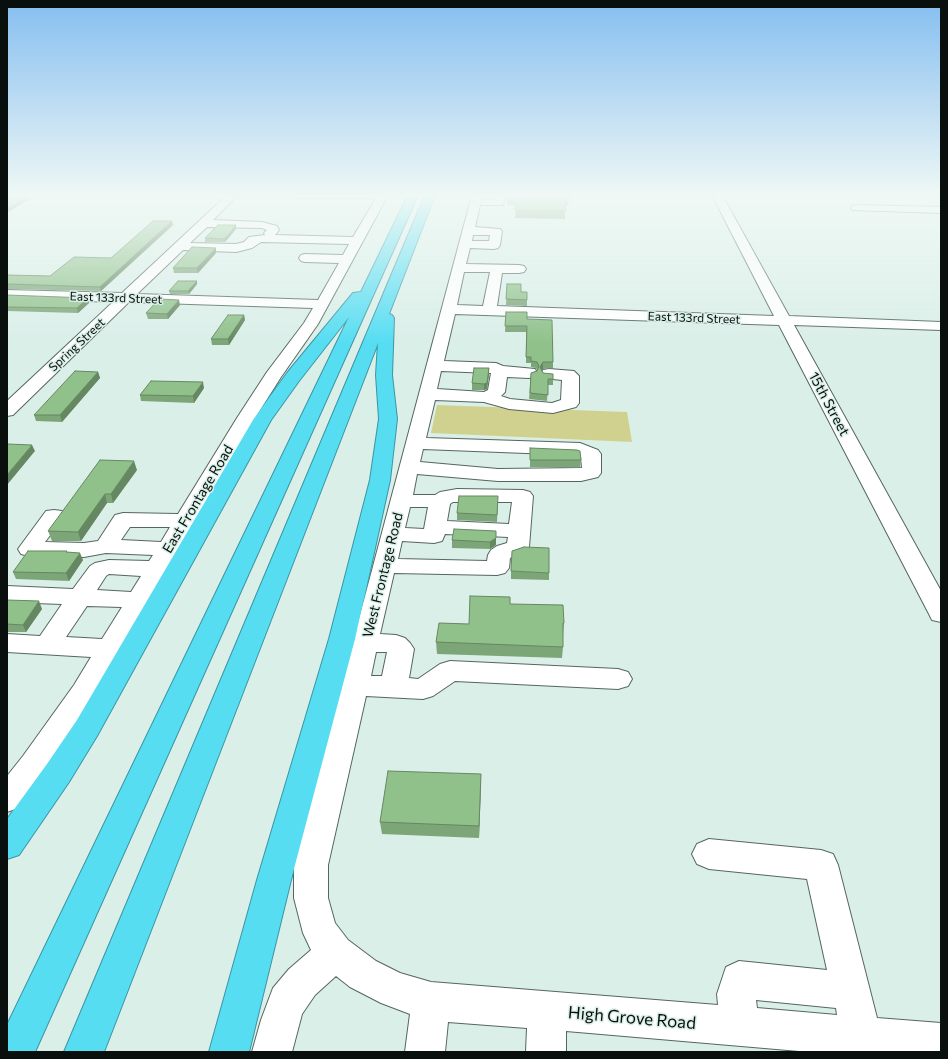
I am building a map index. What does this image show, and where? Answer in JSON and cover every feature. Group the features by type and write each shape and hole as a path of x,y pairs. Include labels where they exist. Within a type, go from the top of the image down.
{"highway":[{"path":"84,1052 380,292 396,244"},
{"path":"15,1052 380,292 405,244"},
{"path":"7,845 58,773 87,728 243,450 262,420 293,377 354,299 380,292"},
{"path":"229,1052 274,880 342,639 380,480 388,419 384,375 380,292"}],"street":[{"path":"180,246 236,248 249,244"},
{"name":"East Frontage Road","path":"7,798 34,765 68,716 246,418 273,376 311,324 355,244"},
{"name":"West Frontage Road","path":"335,952 322,933 314,916 311,898 311,865 464,244"},
{"name":"15th Street","path":"743,244 941,614"},
{"name":"Spring Street","path":"7,411 180,246"},
{"path":"305,258 347,259"},
{"path":"458,268 519,269"},
{"path":"489,310 496,273"},
{"name":"East 133rd Street","path":"7,294 321,304"},
{"name":"East 133rd Street","path":"448,309 554,310 784,321 941,326"},
{"path":"435,366 491,367 498,371 529,373"},
{"path":"485,397 496,392 498,371"},
{"path":"428,394 485,397 510,404 552,408 570,403 571,376 549,374"},
{"path":"410,468 498,475 581,475 591,473 592,468 591,454 580,450 416,443"},
{"path":"385,566 497,568 499,555 505,551 518,547 523,496 457,495 446,496 440,501 401,501"},
{"path":"393,534 434,536 440,501"},
{"path":"54,516 29,549 84,550 106,546 162,559"},
{"path":"106,546 123,520 185,521"},
{"path":"436,527 520,531"},
{"path":"47,645 98,571 103,568 162,559"},
{"path":"7,594 138,600"},
{"path":"366,642 396,644 401,649 394,687"},
{"path":"7,643 109,649"},
{"path":"355,685 423,689 450,671 618,679"},
{"path":"709,854 821,865 862,1037"},
{"path":"272,1052 280,1020 287,1002 302,982 335,952"},
{"name":"High Grove Road","path":"335,952 363,974 394,990 431,1001 941,1043"},
{"path":"739,1026 736,994 739,980 851,991"},
{"path":"425,1052 431,1001"},
{"path":"546,1052 547,1011"}],"green space":[{"path":"437,405 627,412 632,442 431,433"}],"building":[{"path":"126,244 146,244 100,287 7,284 7,275 50,276 74,257 111,258"},
{"path":"192,247 216,248 197,268 173,268"},
{"path":"178,281 197,281 188,291 169,291"},
{"path":"507,284 521,284 521,292 527,292 527,300 506,299"},
{"path":"7,295 88,298 77,308 7,307"},
{"path":"159,299 179,300 167,314 146,313"},
{"path":"506,312 527,312 527,319 552,320 553,362 543,362 540,367 543,373 553,374 553,379 548,379 548,395 530,393 531,373 537,371 539,366 537,362 531,361 531,357 526,357 527,326 505,326"},
{"path":"228,315 244,315 228,339 211,339"},
{"path":"474,368 489,368 487,383 472,383"},
{"path":"75,371 98,372 60,415 34,415"},
{"path":"151,381 203,382 193,396 140,395"},
{"path":"7,444 32,445 7,475"},
{"path":"530,448 577,450 580,451 581,460 530,460"},
{"path":"100,460 134,461 111,494 105,494 78,532 48,531"},
{"path":"459,496 498,496 497,515 457,513"},
{"path":"454,529 496,531 496,538 490,542 452,540"},
{"path":"524,547 549,548 549,573 511,571 512,551"},
{"path":"28,551 67,551 66,552 80,553 66,573 13,572"},
{"path":"470,596 510,597 510,604 563,605 563,647 436,642 439,623 469,624"},
{"path":"7,600 39,601 23,625 7,624"},
{"path":"388,771 481,774 479,826 380,822"}]}
